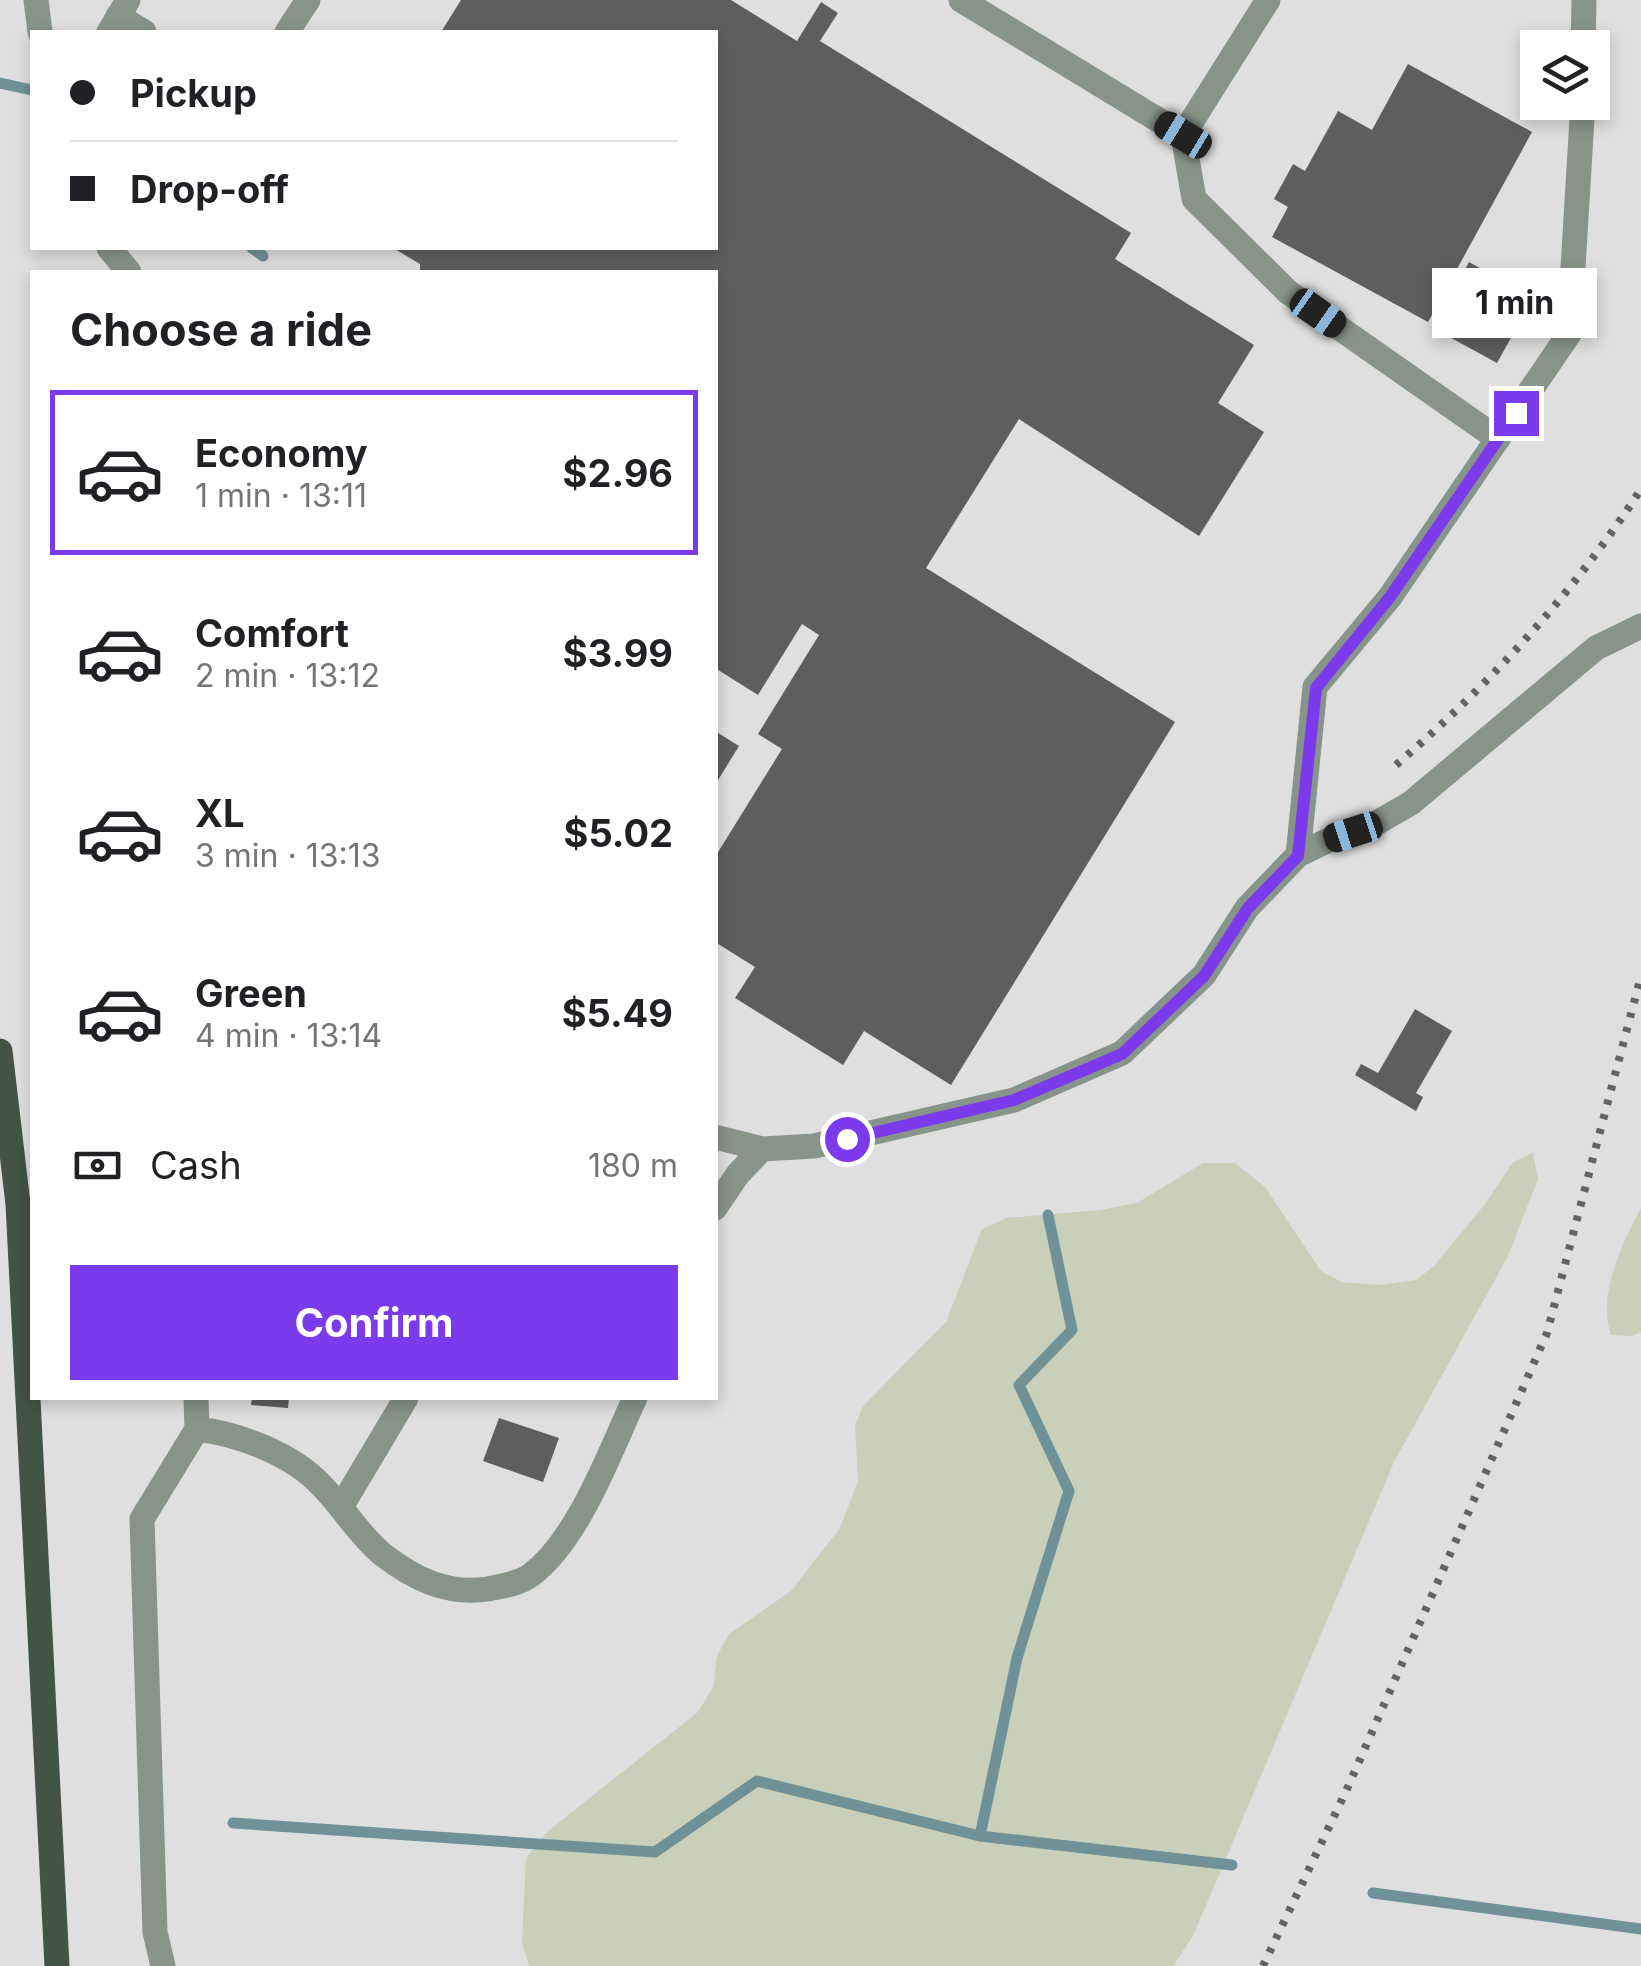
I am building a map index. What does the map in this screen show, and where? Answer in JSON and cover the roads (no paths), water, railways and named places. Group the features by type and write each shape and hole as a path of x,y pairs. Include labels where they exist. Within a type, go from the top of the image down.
{"main road":[{"path":"0,1051 20,1224 57,1966"}],"lane":[{"path":"36,0 40,30"},
{"path":"961,0 1183,135"},
{"path":"1268,0 1183,135 1194,199 1288,292 1498,439"},
{"path":"1583,30 1584,0"},
{"path":"118,16 141,30"},
{"path":"1298,856 1316,688 1390,597 1569,334 1582,120"},
{"path":"111,250 127,270"},
{"path":"718,1138 762,1149 814,1146 1014,1100 1122,1054 1204,976 1248,908 1298,856 1333,838 1374,825 1411,804 1596,648 1641,626"},
{"path":"718,1204 762,1149"},
{"path":"163,1966 155,1932 142,1520 197,1429 196,1400"},
{"path":"340,1507 405,1400"},
{"path":"197,1429 219,1432 281,1456 318,1482 380,1552 424,1582 472,1591 507,1586 529,1577 550,1556 586,1504 634,1400"}],"waterway":[{"path":"0,83 30,90"},
{"path":"255,250 263,256"},
{"path":"980,1836 1017,1658 1069,1491 1019,1385 1072,1330 1048,1215"},
{"path":"233,1823 655,1852 757,1781 980,1836 1232,1865"},
{"path":"1373,1893 1641,1929"}],"railway":[{"path":"1396,765 1529,636 1587,565 1641,489"},
{"path":"1263,1966 1347,1789 1547,1333 1641,976"}]}
